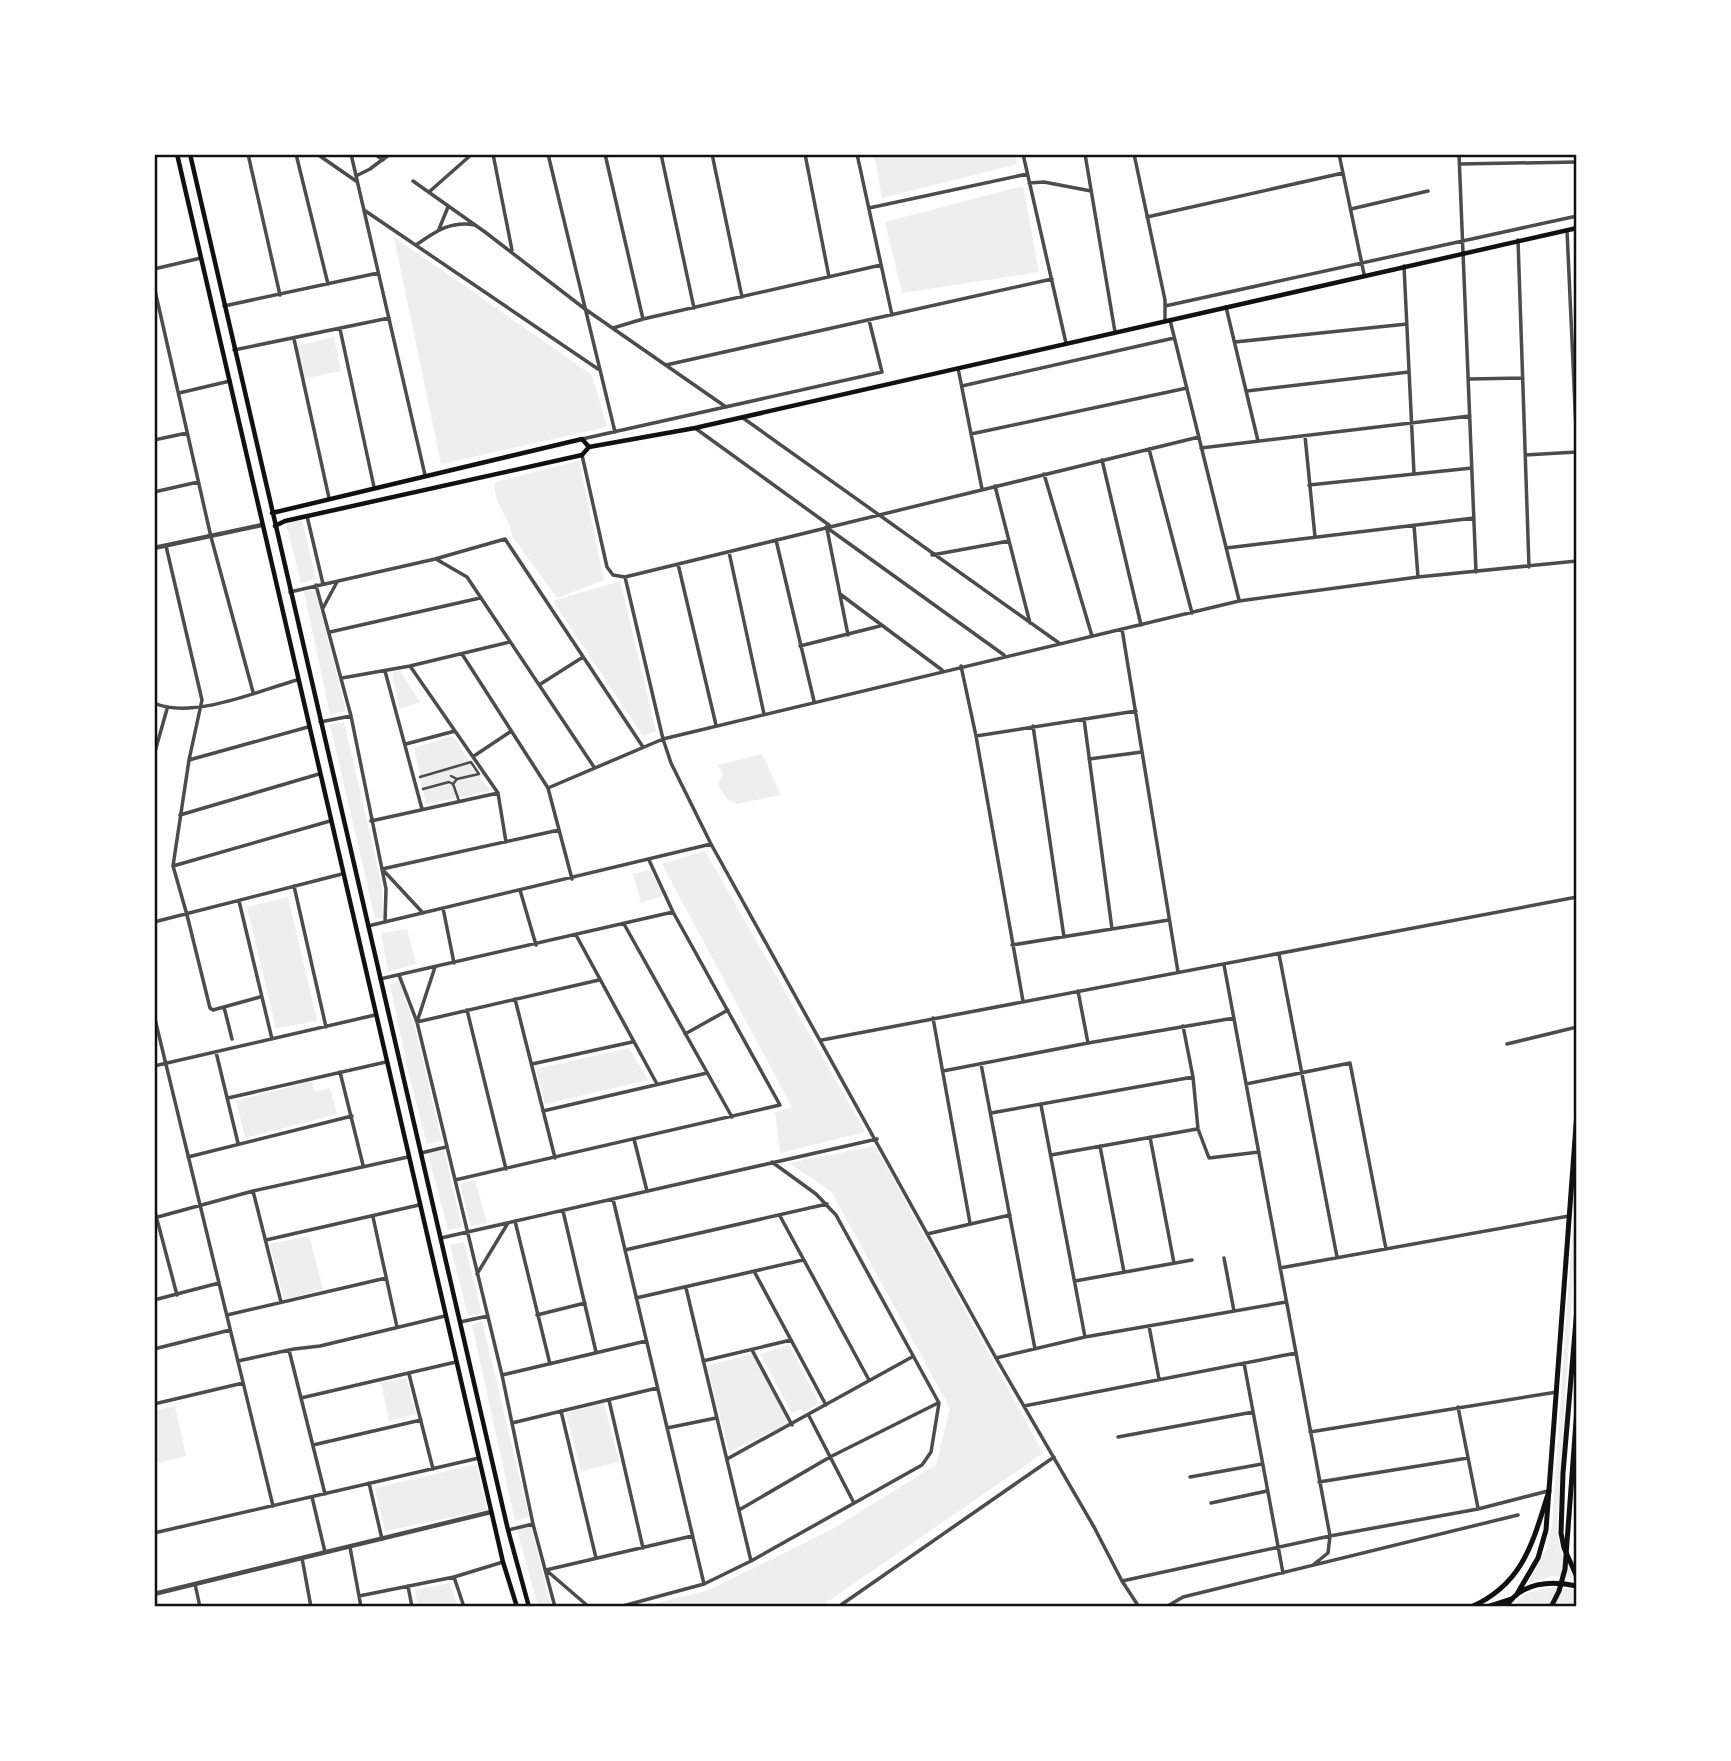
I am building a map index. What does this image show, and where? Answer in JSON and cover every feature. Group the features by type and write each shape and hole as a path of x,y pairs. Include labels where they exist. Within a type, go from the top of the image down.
{"main road":[{"path":"177,154 419,1205 503,1562 517,1607"},
{"path":"190,154 481,1415 529,1607"},
{"path":"275,526 285,521 582,455 589,447 695,428 1364,274 1577,228"},
{"path":"198,246 206,249 210,243"},
{"path":"204,270 208,264 215,267"},
{"path":"272,513 582,439 589,447"},
{"path":"283,509 285,521"},
{"path":"334,838 342,843 347,835"},
{"path":"338,856 343,849 351,853"},
{"path":"396,1106 409,1103"},
{"path":"1517,1594 1538,1558 1546,1530 1577,1112"},
{"path":"1576,1574 1563,1548 1561,1532 1563,1473 1577,1308"},
{"path":"1551,1607 1564,1576 1577,1408"},
{"path":"469,1418 481,1415"},
{"path":"1471,1607 1494,1595 1510,1581 1522,1565 1531,1547 1549,1491"},
{"path":"1506,1607 1517,1594 1531,1587 1547,1583 1577,1586"},
{"path":"1487,1607 1511,1599"}],"street":[{"path":"248,154 280,295"},
{"path":"296,154 328,284"},
{"path":"317,154 357,182"},
{"path":"351,154 425,475"},
{"path":"375,154 383,160"},
{"path":"356,176 390,154"},
{"path":"429,192 472,154"},
{"path":"493,154 512,252"},
{"path":"548,154 615,432"},
{"path":"605,154 643,319"},
{"path":"661,154 694,308"},
{"path":"712,154 742,297"},
{"path":"805,154 830,277"},
{"path":"857,154 892,315"},
{"path":"1023,154 1066,343"},
{"path":"1085,154 1115,332"},
{"path":"1133,154 1168,321 1239,601"},
{"path":"1339,154 1364,274"},
{"path":"1459,154 1476,573"},
{"path":"1460,164 1577,162"},
{"path":"1147,217 1343,173"},
{"path":"869,208 1027,174"},
{"path":"413,181 512,252 585,309 726,407"},
{"path":"1029,183 1044,182 1091,191"},
{"path":"1351,209 1428,191"},
{"path":"438,230 449,206"},
{"path":"364,210 600,370"},
{"path":"1165,306 1577,216"},
{"path":"416,245 438,230 454,224 477,226"},
{"path":"1525,455 1577,452 1567,230"},
{"path":"1518,240 1529,568"},
{"path":"154,269 201,258"},
{"path":"613,328 881,265"},
{"path":"1404,266 1414,474"},
{"path":"224,306 378,273"},
{"path":"666,365 1052,279"},
{"path":"154,286 211,537 253,692"},
{"path":"1226,307 1258,441"},
{"path":"234,351 388,318"},
{"path":"154,321 162,320"},
{"path":"582,439 882,372 869,320"},
{"path":"1235,342 1407,324"},
{"path":"340,328 374,487"},
{"path":"962,386 1174,338"},
{"path":"294,339 329,498"},
{"path":"958,368 982,489"},
{"path":"1247,391 1409,372"},
{"path":"1469,379 1523,378"},
{"path":"179,393 230,381"},
{"path":"971,434 1186,388"},
{"path":"1201,448 1470,416"},
{"path":"741,417 1060,644"},
{"path":"695,428 1004,656"},
{"path":"154,440 187,433"},
{"path":"1304,436 1315,537"},
{"path":"582,455 607,567 613,575 625,577 1199,437"},
{"path":"1149,449 1192,613"},
{"path":"1102,460 1141,625"},
{"path":"1309,485 1472,468"},
{"path":"1044,474 1092,636"},
{"path":"154,492 198,482"},
{"path":"995,486 1031,624"},
{"path":"307,516 323,584"},
{"path":"1226,548 1474,518"},
{"path":"154,548 262,525"},
{"path":"1414,525 1418,578"},
{"path":"828,527 848,635"},
{"path":"290,592 435,559 505,539 643,747"},
{"path":"776,540 814,702"},
{"path":"932,555 1009,541"},
{"path":"166,546 202,700 188,760 173,866 210,1008 213,1010 260,997"},
{"path":"729,551 764,714"},
{"path":"435,559 467,578 594,767"},
{"path":"548,788 663,739 1239,601 1577,561"},
{"path":"678,564 716,725"},
{"path":"625,577 663,739 671,763 711,844 877,1139 996,1358 1139,1607"},
{"path":"323,608 337,582"},
{"path":"316,585 351,716 386,889 385,922"},
{"path":"840,594 942,670"},
{"path":"330,632 480,598"},
{"path":"800,646 880,625"},
{"path":"1122,629 1178,972"},
{"path":"342,678 410,666 510,642"},
{"path":"462,654 548,788 572,879"},
{"path":"539,685 583,657"},
{"path":"410,666 498,793 506,842"},
{"path":"961,666 1023,1001"},
{"path":"385,671 422,808"},
{"path":"154,703 167,709 200,708 298,680"},
{"path":"154,755 167,709"},
{"path":"976,736 1136,711"},
{"path":"320,722 351,716"},
{"path":"1084,719 1112,929"},
{"path":"1033,726 1064,937"},
{"path":"188,760 309,727"},
{"path":"406,744 456,731"},
{"path":"474,757 510,732"},
{"path":"1089,759 1142,752"},
{"path":"420,777 471,762 479,774 423,789"},
{"path":"449,769 451,783 459,801"},
{"path":"179,815 319,774"},
{"path":"451,776 457,779"},
{"path":"372,821 498,793"},
{"path":"173,866 330,821"},
{"path":"382,869 559,830"},
{"path":"368,926 711,844"},
{"path":"455,1181 780,1105 673,912 649,860"},
{"path":"382,869 423,913"},
{"path":"154,922 342,874"},
{"path":"294,887 326,1027"},
{"path":"520,890 536,945"},
{"path":"822,1040 1577,897"},
{"path":"239,901 272,1039"},
{"path":"443,908 454,963"},
{"path":"380,979 673,912"},
{"path":"1012,945 1169,920"},
{"path":"624,924 732,1117"},
{"path":"576,935 657,1084"},
{"path":"1279,954 1338,1257"},
{"path":"1224,965 1330,1536 1328,1553 1313,1565"},
{"path":"417,1022 436,967"},
{"path":"399,975 417,1022 502,1375 533,1524 555,1607"},
{"path":"417,1022 599,980"},
{"path":"1078,991 1088,1043"},
{"path":"515,999 555,1158"},
{"path":"224,1007 232,1039"},
{"path":"467,1010 506,1169"},
{"path":"685,1034 728,1010"},
{"path":"154,1015 273,1506"},
{"path":"154,1066 375,1016"},
{"path":"933,1018 970,1223"},
{"path":"943,1071 1234,1018"},
{"path":"1183,1026 1193,1077 1198,1129 1209,1158 1259,1152"},
{"path":"1507,1044 1577,1027"},
{"path":"532,1064 633,1042"},
{"path":"216,1052 238,1143"},
{"path":"228,1098 386,1062"},
{"path":"1246,1084 1349,1063 1386,1249"},
{"path":"981,1064 1035,1349"},
{"path":"340,1072 363,1165"},
{"path":"543,1111 707,1073"},
{"path":"991,1113 1193,1077"},
{"path":"1041,1105 1085,1337"},
{"path":"188,1157 352,1116"},
{"path":"1051,1155 1198,1129"},
{"path":"1150,1137 1174,1263"},
{"path":"634,1139 646,1191"},
{"path":"441,1238 877,1139"},
{"path":"1100,1146 1124,1272"},
{"path":"421,1153 447,1147"},
{"path":"155,1217 253,1191 408,1157"},
{"path":"619,1607 704,1584 751,1561 922,1465 931,1452 939,1403 836,1215 816,1194 772,1162"},
{"path":"253,1191 281,1302"},
{"path":"613,1199 704,1584"},
{"path":"266,1240 419,1205"},
{"path":"625,1250 827,1205"},
{"path":"154,1208 177,1295"},
{"path":"563,1211 596,1353"},
{"path":"928,1234 1010,1215"},
{"path":"779,1216 869,1380"},
{"path":"1280,1268 1569,1216"},
{"path":"373,1217 397,1327"},
{"path":"515,1221 550,1364"},
{"path":"478,1274 508,1223"},
{"path":"1224,1258 1234,1311"},
{"path":"636,1298 803,1260"},
{"path":"1075,1281 1192,1260"},
{"path":"755,1273 826,1405"},
{"path":"227,1315 386,1278"},
{"path":"154,1300 219,1283"},
{"path":"686,1288 751,1561"},
{"path":"996,1358 1085,1337 1286,1302"},
{"path":"537,1315 585,1303"},
{"path":"238,1361 320,1346 445,1316"},
{"path":"460,1322 488,1317"},
{"path":"1149,1326 1159,1379"},
{"path":"154,1349 230,1330"},
{"path":"703,1361 791,1340"},
{"path":"502,1375 646,1341"},
{"path":"289,1350 325,1494"},
{"path":"752,1350 792,1425"},
{"path":"1024,1406 1296,1353"},
{"path":"727,1460 912,1357"},
{"path":"301,1398 456,1362"},
{"path":"1244,1363 1283,1573"},
{"path":"409,1374 433,1469"},
{"path":"154,1404 243,1383"},
{"path":"512,1423 657,1388"},
{"path":"1310,1432 1557,1392"},
{"path":"609,1399 643,1548"},
{"path":"739,1510 830,1457 939,1403"},
{"path":"1458,1407 1478,1509"},
{"path":"561,1411 596,1558"},
{"path":"1118,1437 1253,1412"},
{"path":"809,1416 854,1503"},
{"path":"667,1428 717,1418"},
{"path":"313,1445 421,1420"},
{"path":"838,1607 1054,1457"},
{"path":"154,1533 479,1458"},
{"path":"1319,1482 1468,1458"},
{"path":"1190,1477 1262,1464"},
{"path":"369,1483 382,1539"},
{"path":"1210,1503 1268,1491"},
{"path":"1122,1581 1330,1536 1478,1509 1549,1491"},
{"path":"312,1497 325,1552"},
{"path":"154,1594 491,1512"},
{"path":"1166,1607 1183,1597 1518,1515"},
{"path":"508,1530 533,1524"},
{"path":"546,1570 692,1536"},
{"path":"1576,1574 1577,1537"},
{"path":"350,1547 361,1607"},
{"path":"302,1558 311,1607"},
{"path":"359,1596 454,1577 503,1562"},
{"path":"546,1570 589,1607"},
{"path":"454,1577 464,1607"},
{"path":"195,1584 200,1607"},
{"path":"408,1586 412,1607"}],"shaded area":[{"path":"874,154 1015,154 1017,164 882,198"},
{"path":"1023,186 1039,272 902,293 885,222"},
{"path":"394,237 592,375 607,427 441,464"},
{"path":"334,337 341,371 303,379 297,346"},
{"path":"579,461 604,580 557,598 512,536 496,496 495,482"},
{"path":"302,520 316,579 301,583 286,523"},
{"path":"620,581 656,731 643,736 553,601"},
{"path":"315,589 346,711 330,714 304,592"},
{"path":"400,671 420,702 400,709 392,673"},
{"path":"344,722 382,886 383,918 375,918 330,725"},
{"path":"453,736 490,791 426,804 414,748"},
{"path":"762,754 781,795 736,804 727,799 718,785 723,774 718,765"},
{"path":"705,851 865,1132 780,1153 775,1112 792,1107 662,864"},
{"path":"650,870 664,895 641,903 633,874"},
{"path":"288,897 317,1021 276,1028 247,907"},
{"path":"407,929 416,964 388,972 381,933"},
{"path":"399,981 414,1024 442,1141 427,1144 390,984"},
{"path":"629,1048 648,1080 545,1104 536,1069"},
{"path":"312,1081 315,1092 330,1088 337,1114 245,1138 236,1101"},
{"path":"875,1146 1043,1453 820,1607 641,1607 709,1590 829,1531 936,1465 950,1408 831,1191 789,1163"},
{"path":"444,1150 462,1227 448,1230 428,1153"},
{"path":"475,1180 487,1223 471,1226 460,1184"},
{"path":"1572,1233 1576,1233 1557,1529 1561,1554 1575,1578 1552,1576 1528,1583 1548,1547 1552,1525"},
{"path":"309,1236 323,1289 284,1300 270,1244"},
{"path":"464,1242 482,1314 468,1316 450,1245"},
{"path":"482,1321 529,1517 515,1521 472,1325"},
{"path":"789,1345 819,1403 803,1413 801,1409 792,1413 760,1354"},
{"path":"756,1353 792,1422 729,1452 707,1366"},
{"path":"406,1378 416,1414 389,1421 381,1383"},
{"path":"604,1403 619,1462 581,1471 566,1413"},
{"path":"175,1406 186,1456 154,1464 154,1411"},
{"path":"477,1464 487,1510 385,1531 375,1488"},
{"path":"531,1526 551,1607 538,1607 517,1529"},
{"path":"450,1583 458,1607 418,1607 415,1590"},
{"path":"1553,1587 1577,1590 1577,1607 1511,1607 1527,1593"}]}
